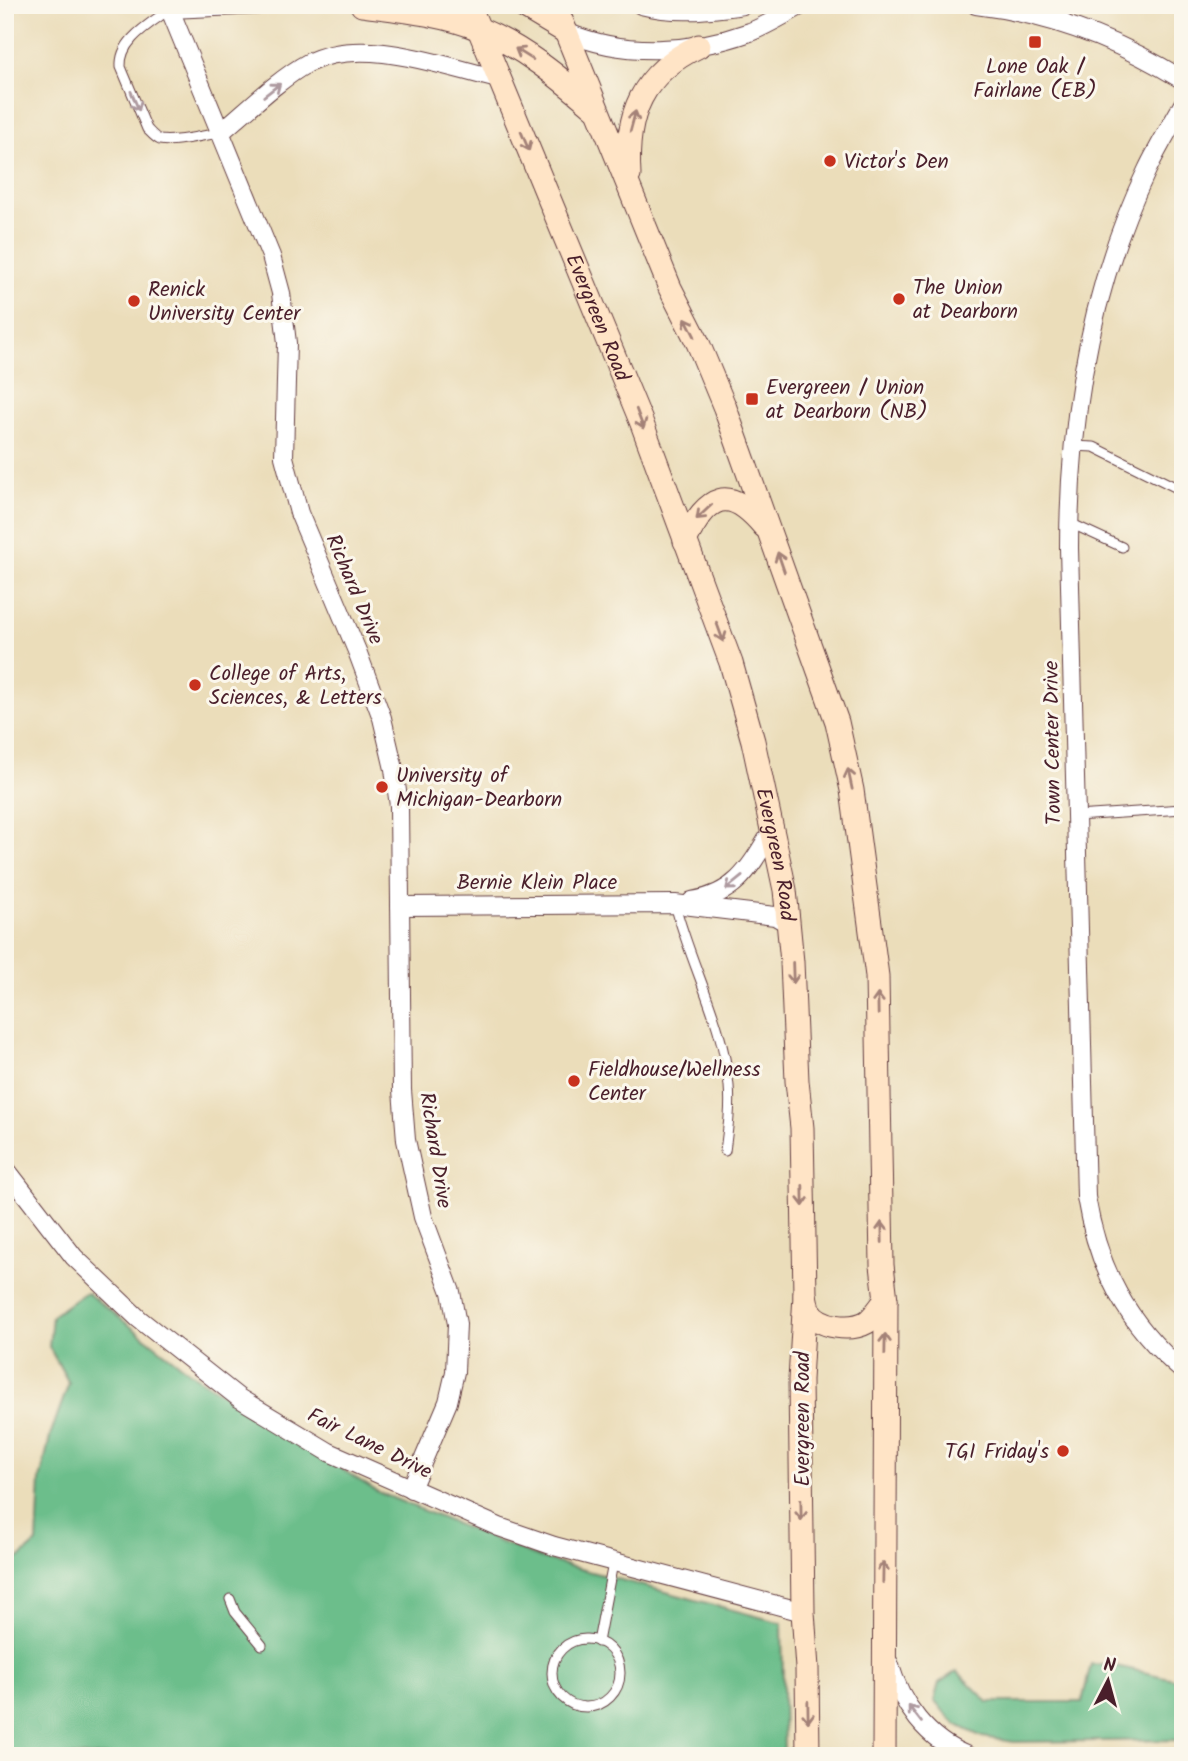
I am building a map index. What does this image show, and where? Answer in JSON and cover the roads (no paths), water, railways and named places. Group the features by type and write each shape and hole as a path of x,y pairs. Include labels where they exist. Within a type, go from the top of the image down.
{"street":[{"path":"169,7 261,5"},
{"path":"362,5 448,20 479,29 542,65 598,110"},
{"name":"Evergreen Road","path":"469,5 641,421 731,663 753,741 785,890 802,1128 805,1295 800,1380 808,1756"},
{"path":"521,5 566,32 597,42 628,48 663,50 699,46 751,32 802,5"},
{"path":"555,5 670,288 713,378 837,722 852,790 877,976 886,1300 884,1756"},
{"path":"641,5 671,11 697,12 743,5"},
{"path":"982,6 1071,27 1130,50 1183,80"},
{"name":"Richard Drive","path":"169,7 271,256 281,293 286,344 284,457 289,483 374,696 388,743 399,806 402,1090 407,1140 423,1217 451,1292 457,1324 455,1372 448,1402 411,1489"},
{"path":"630,189 629,137 639,101 651,81 664,68 682,54 699,46"},
{"path":"220,133 309,62 351,51 395,54 498,79"},
{"name":"Town Center Drive","path":"1181,1363 1153,1344 1125,1307 1104,1265 1090,1219 1084,1175 1069,523 1072,446 1087,349 1110,265 1148,169 1183,104"},
{"path":"685,541 706,507 721,500 736,502 749,509 771,534"},
{"name":"Bernie Klein Place","path":"675,904 721,893 747,873 772,831"},
{"name":"Bernie Klein Place","path":"400,906 675,904 775,916 789,924"},
{"name":"Fair Lane Drive","path":"5,1168 74,1257 133,1313 239,1398 307,1440 351,1463 499,1527 613,1563 803,1612"},
{"path":"805,1295 809,1311 820,1321 836,1327 851,1327 867,1321 886,1300"},
{"path":"883,1640 894,1680 914,1716 944,1744 968,1756"}],"lane":[{"path":"1055,5 1071,27"},
{"path":"169,7 125,46 120,56 121,67 152,135 160,140 174,140 220,133"},
{"path":"1072,446 1094,447 1183,491"},
{"path":"1069,523 1122,547"},
{"path":"1076,816 1183,809"},
{"path":"675,904 683,937 724,1053 730,1114 725,1151"},
{"path":"598,1642 613,1563"},
{"path":"230,1599 235,1612 262,1645"},
{"path":"589,1640 598,1642 608,1647 615,1656 620,1678 616,1689 600,1704 577,1706 558,1692 552,1671 555,1660 571,1643 589,1640"}],"place":[{"name":"Lone Oak / Fairlane (EB)","path":"1035,42"},
{"name":"Victor's Den","path":"830,161"},
{"name":"The Union at Dearborn","path":"899,299"},
{"name":"Renick University Center","path":"134,301"},
{"name":"Evergreen / Union at Dearborn (NB)","path":"752,399"},
{"name":"College of Arts, Sciences, & Letters","path":"195,685"},
{"name":"University of Michigan-Dearborn","path":"382,787"},
{"name":"Fieldhouse/Wellness Center","path":"574,1081"},
{"name":"TGI Friday's","path":"1063,1451"}]}
